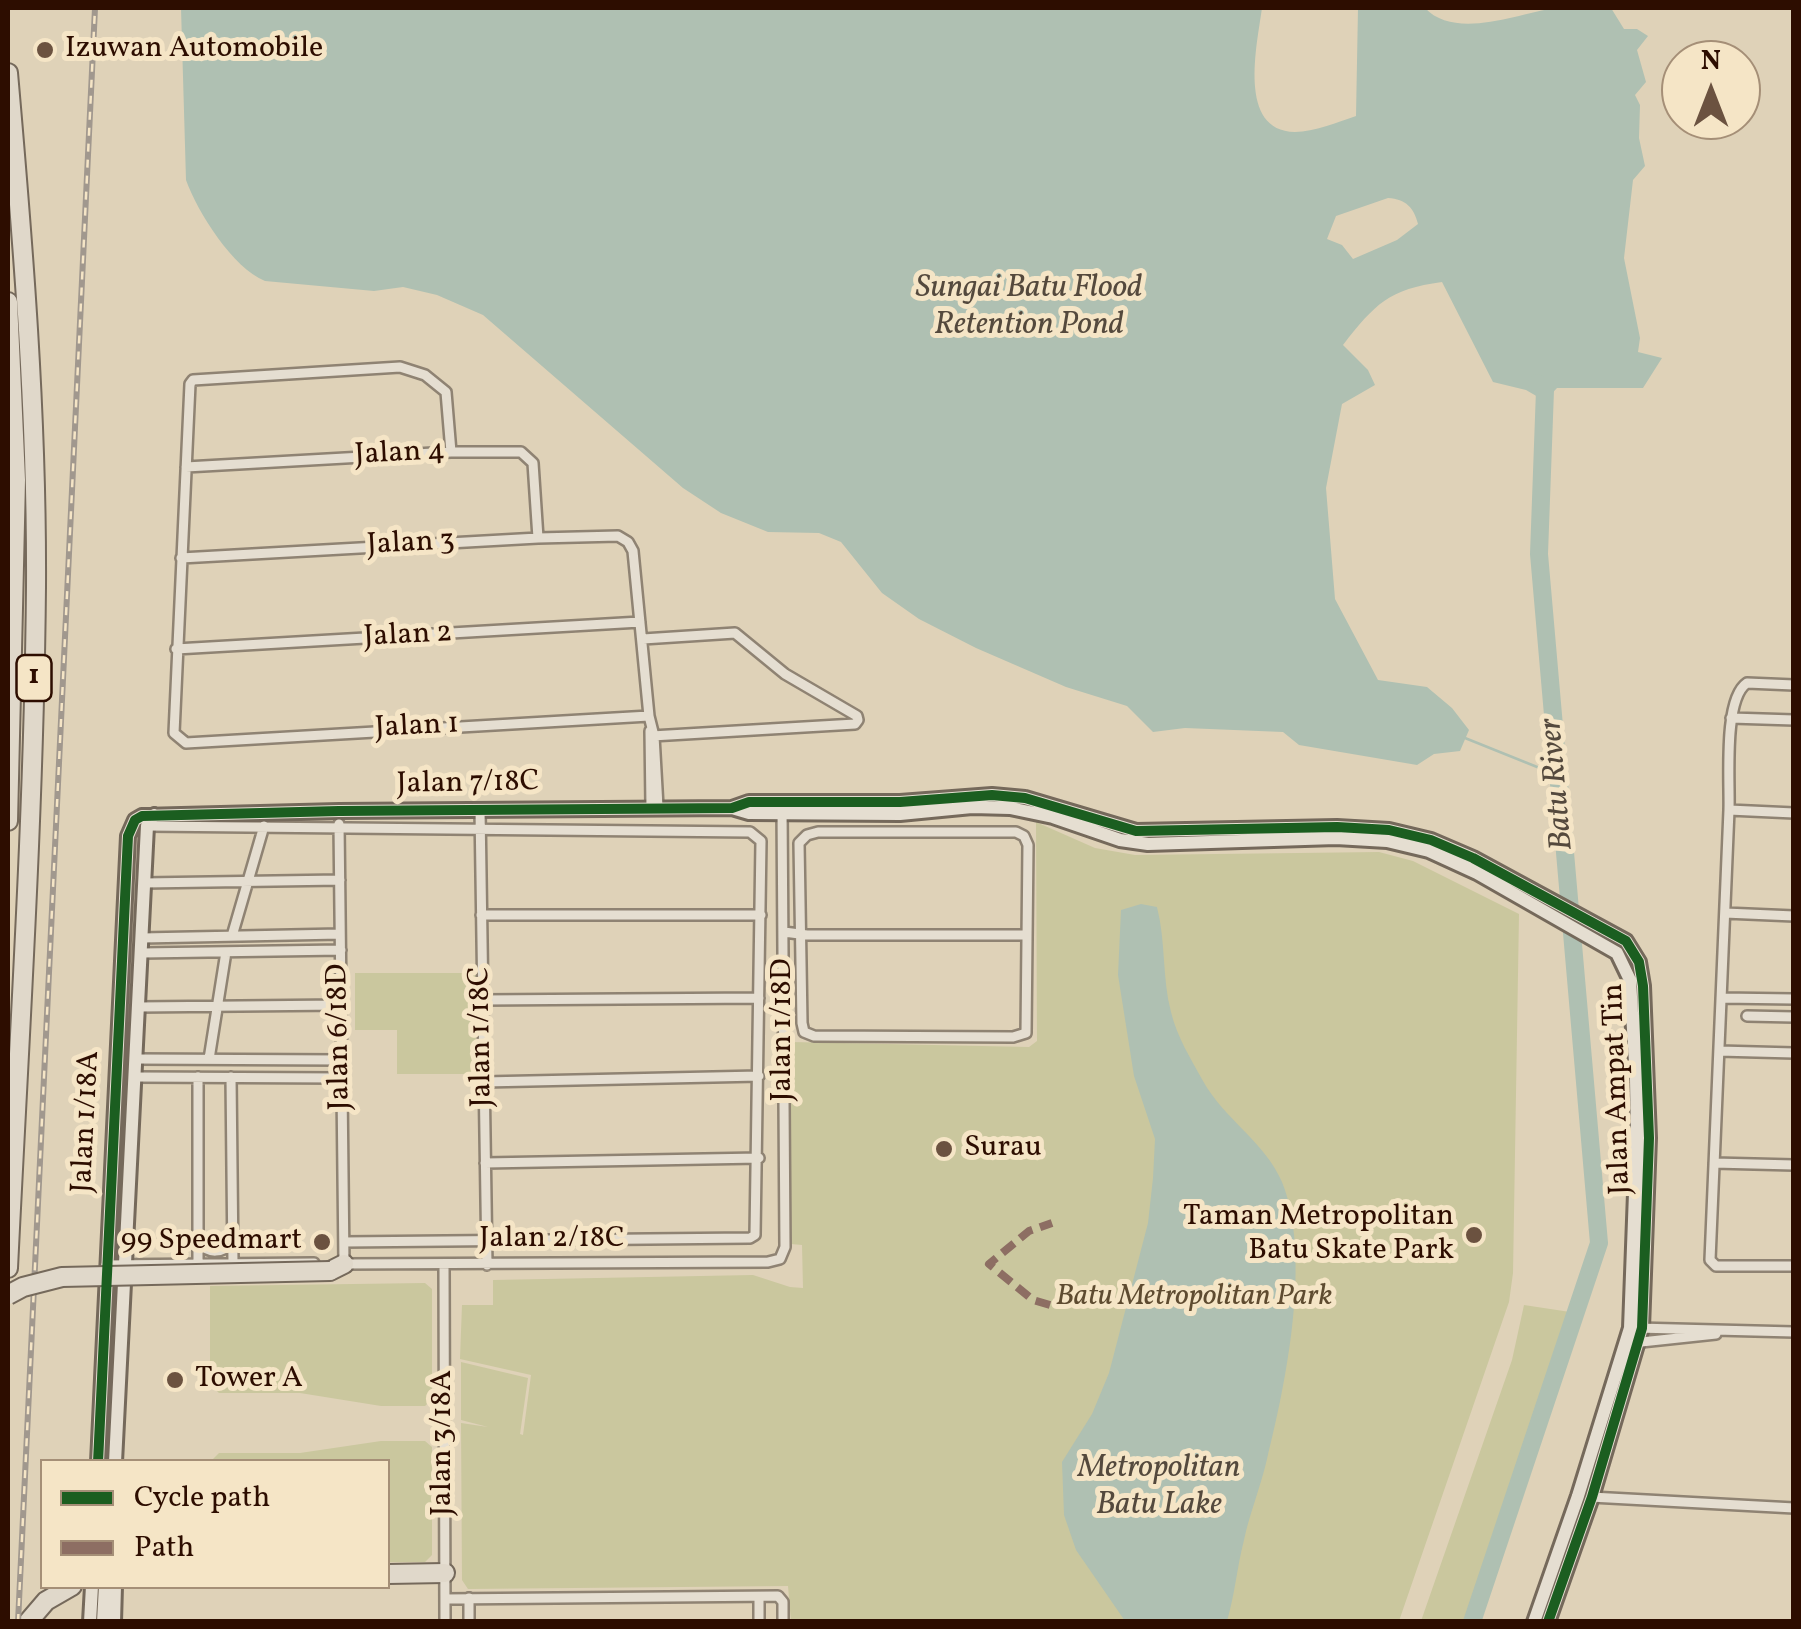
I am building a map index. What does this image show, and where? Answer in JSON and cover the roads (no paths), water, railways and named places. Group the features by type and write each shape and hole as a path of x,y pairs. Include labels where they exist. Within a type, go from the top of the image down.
{"highway":[{"name":"1","path":"8,73 31,352 36,584 8,1268"},
{"name":"1","path":"8,302 16,480 9,601 8,821"},
{"path":"8,1295 23,1286 62,1277 337,1267"},
{"path":"390,1574 445,1573"},
{"path":"28,1622 46,1601 67,1589"}],"street":[{"path":"176,649 190,384 197,379 400,367 426,375 446,392 451,452"},
{"name":"Jalan 4","path":"186,466 521,452 533,463 538,538"},
{"name":"Jalan 3","path":"182,558 618,536 628,542 632,552 640,622"},
{"path":"640,622 655,807"},
{"name":"Jalan 2","path":"176,649 640,622"},
{"path":"643,639 735,633 784,674 857,716 855,724 651,734"},
{"name":"Jalan 1","path":"176,649 174,734 186,743 649,716"},
{"path":"1794,685 1742,686 1731,718 1710,1260 1713,1264 1794,1266"},
{"path":"1731,718 1794,720"},
{"path":"8,740 9,784"},
{"name":"Jalan 7/18C","path":"150,821 339,811 732,808 748,802 782,808"},
{"name":"Jalan Ampat Tin","path":"782,808 900,814 1025,804 1135,843 1368,838 1430,845 1594,931 1617,953 1630,980 1637,1139 1636,1328 1548,1622"},
{"path":"732,808 748,813 782,808"},
{"name":"Jalan 1/18D","path":"487,1264 768,1262 782,1256 782,808"},
{"name":"Jalan 1/18C","path":"480,810 487,1264"},
{"path":"1729,810 1794,813"},
{"name":"Jalan 6/18D","path":"337,1267 344,1242 339,811"},
{"name":"Jalan 1/18A","path":"98,1459 128,836 135,820 150,821 116,1457"},
{"path":"150,821 480,832"},
{"path":"232,936 264,826"},
{"name":"Jalan 7/18C","path":"480,832 750,832 761,841 760,914"},
{"path":"1016,832 1024,836 1028,845 1026,1033 1013,1037 814,1036 804,1032 802,935 799,843 807,835 1016,832"},
{"path":"144,883 340,880"},
{"path":"481,915 760,914 759,1158 485,1164"},
{"path":"1724,914 1794,916"},
{"path":"142,946 232,936 340,934"},
{"path":"784,935 1028,935"},
{"path":"142,946 226,952 340,950"},
{"path":"209,1059 226,952"},
{"path":"482,1000 760,998"},
{"path":"1721,998 1794,999"},
{"path":"138,1007 341,1005"},
{"path":"1747,1016 1794,1018"},
{"path":"1719,1051 1794,1053"},
{"path":"136,1060 342,1060"},
{"path":"484,1082 760,1076"},
{"path":"136,1077 342,1078"},
{"path":"198,1077 198,1263"},
{"path":"231,1077 233,1263"},
{"name":"Jalan 2/18C","path":"344,1242 750,1238 756,1231 759,1158"},
{"path":"1714,1162 1794,1165"},
{"path":"199,1243 214,1252 222,1251 232,1242"},
{"path":"106,1266 487,1264"},
{"name":"Jalan 3/18A","path":"444,1265 446,1622"},
{"path":"1636,1328 1724,1332"},
{"path":"1633,1343 1724,1332 1794,1332"},
{"path":"1585,1496 1794,1508"},
{"name":"Jalan Ampat Tin","path":"1534,1622 1585,1496"},
{"path":"90,1622 92,1589"},
{"path":"103,1622 105,1589"},
{"path":"114,1622 115,1589"},
{"path":"758,1596 758,1622"},
{"path":"445,1599 778,1596 783,1602 783,1622"},
{"path":"469,1598 469,1622"}],"water":[{"name":"Sungai Batu Flood Retention Pond","path":"1562,7 1611,8 1624,29 1637,29 1648,36 1637,50 1646,82 1635,95 1640,105 1639,138 1645,166 1633,180 1624,258 1640,338 1638,352 1662,358 1643,388 1557,388 1545,401 1526,390 1493,382 1442,282 1409,289 1385,301 1343,345 1368,370 1375,385 1342,404 1326,488 1335,599 1378,680 1427,687 1452,708 1469,730 1460,751 1434,754 1417,765 1299,745 1283,732 1185,728 1153,732 1127,706 1066,687 976,648 919,619 882,593 841,542 819,533 768,532 721,513 683,488 483,315 437,295 403,287 374,291 265,281 253,274 218,238 186,180 181,8 1262,8 1255,63 1258,102 1265,117 1277,128 1295,132 1356,116 1358,8 1425,8 1438,17 1469,24","holes":["1388,198 1408,205 1418,224 1397,240 1353,259 1342,245 1327,239 1336,216"]},
{"name":"Metropolitan Batu Lake","path":"1141,904 1157,907 1168,999 1181,1039 1212,1095 1275,1168 1291,1212 1295,1282 1288,1357 1227,1621 1125,1621 1076,1550 1064,1515 1062,1462 1092,1414 1109,1373 1148,1223 1155,1139 1134,1076 1118,975 1121,910"}],"waterway":[{"name":"Batu River","path":"1472,1622 1599,1243 1539,554 1545,390 1537,383"},
{"path":"1465,738 1557,775"}],"railway":[{"path":"18,1622 95,8"}],"place":[{"name":"Izuwan Automobile","path":"45,50"},
{"name":"Surau","path":"944,1149"},
{"name":"Taman Metropolitan Batu Skate Park","path":"1474,1235"},
{"name":"99 Speedmart","path":"322,1242"},
{"name":"Tower A","path":"175,1380"}],"park label":[{"name":"Batu Metropolitan Park","path":"1194,1298"}]}
